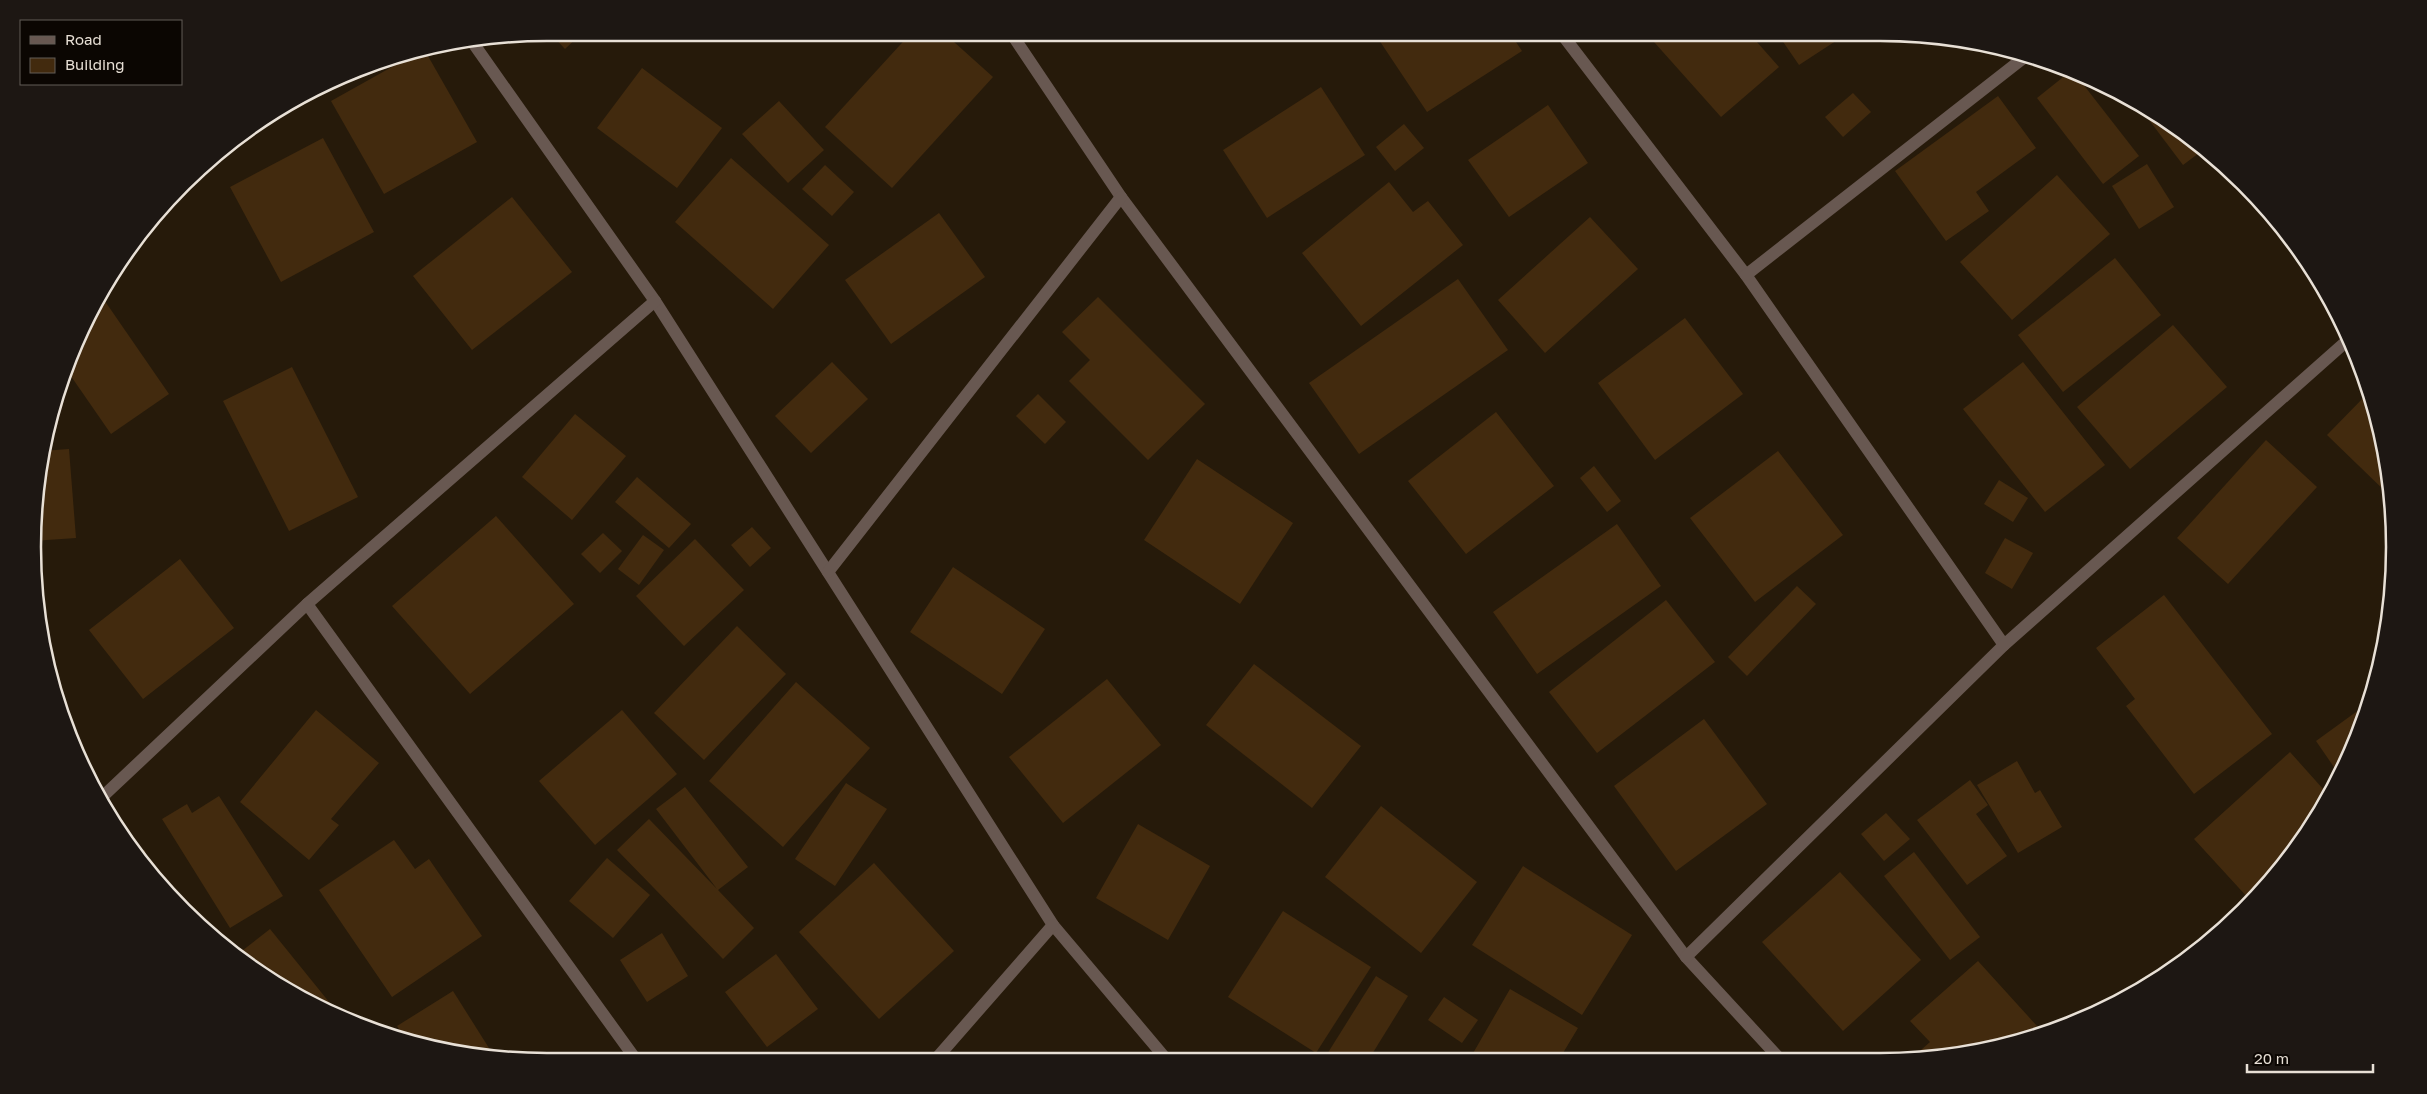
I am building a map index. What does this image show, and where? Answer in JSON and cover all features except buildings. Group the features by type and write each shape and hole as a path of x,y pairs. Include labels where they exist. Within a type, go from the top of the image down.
{"street":[{"path":"1017,41 1121,197 1686,957 1773,1053"},
{"path":"1568,41 1746,275 2004,645"},
{"path":"476,47 655,301 1054,925 1161,1053"},
{"path":"1746,275 2020,61"},
{"path":"828,572 1121,197"},
{"path":"106,794 307,604 655,301"},
{"path":"1686,957 2004,645 2343,344"},
{"path":"307,604 632,1053"},
{"path":"941,1053 1054,925"}]}
